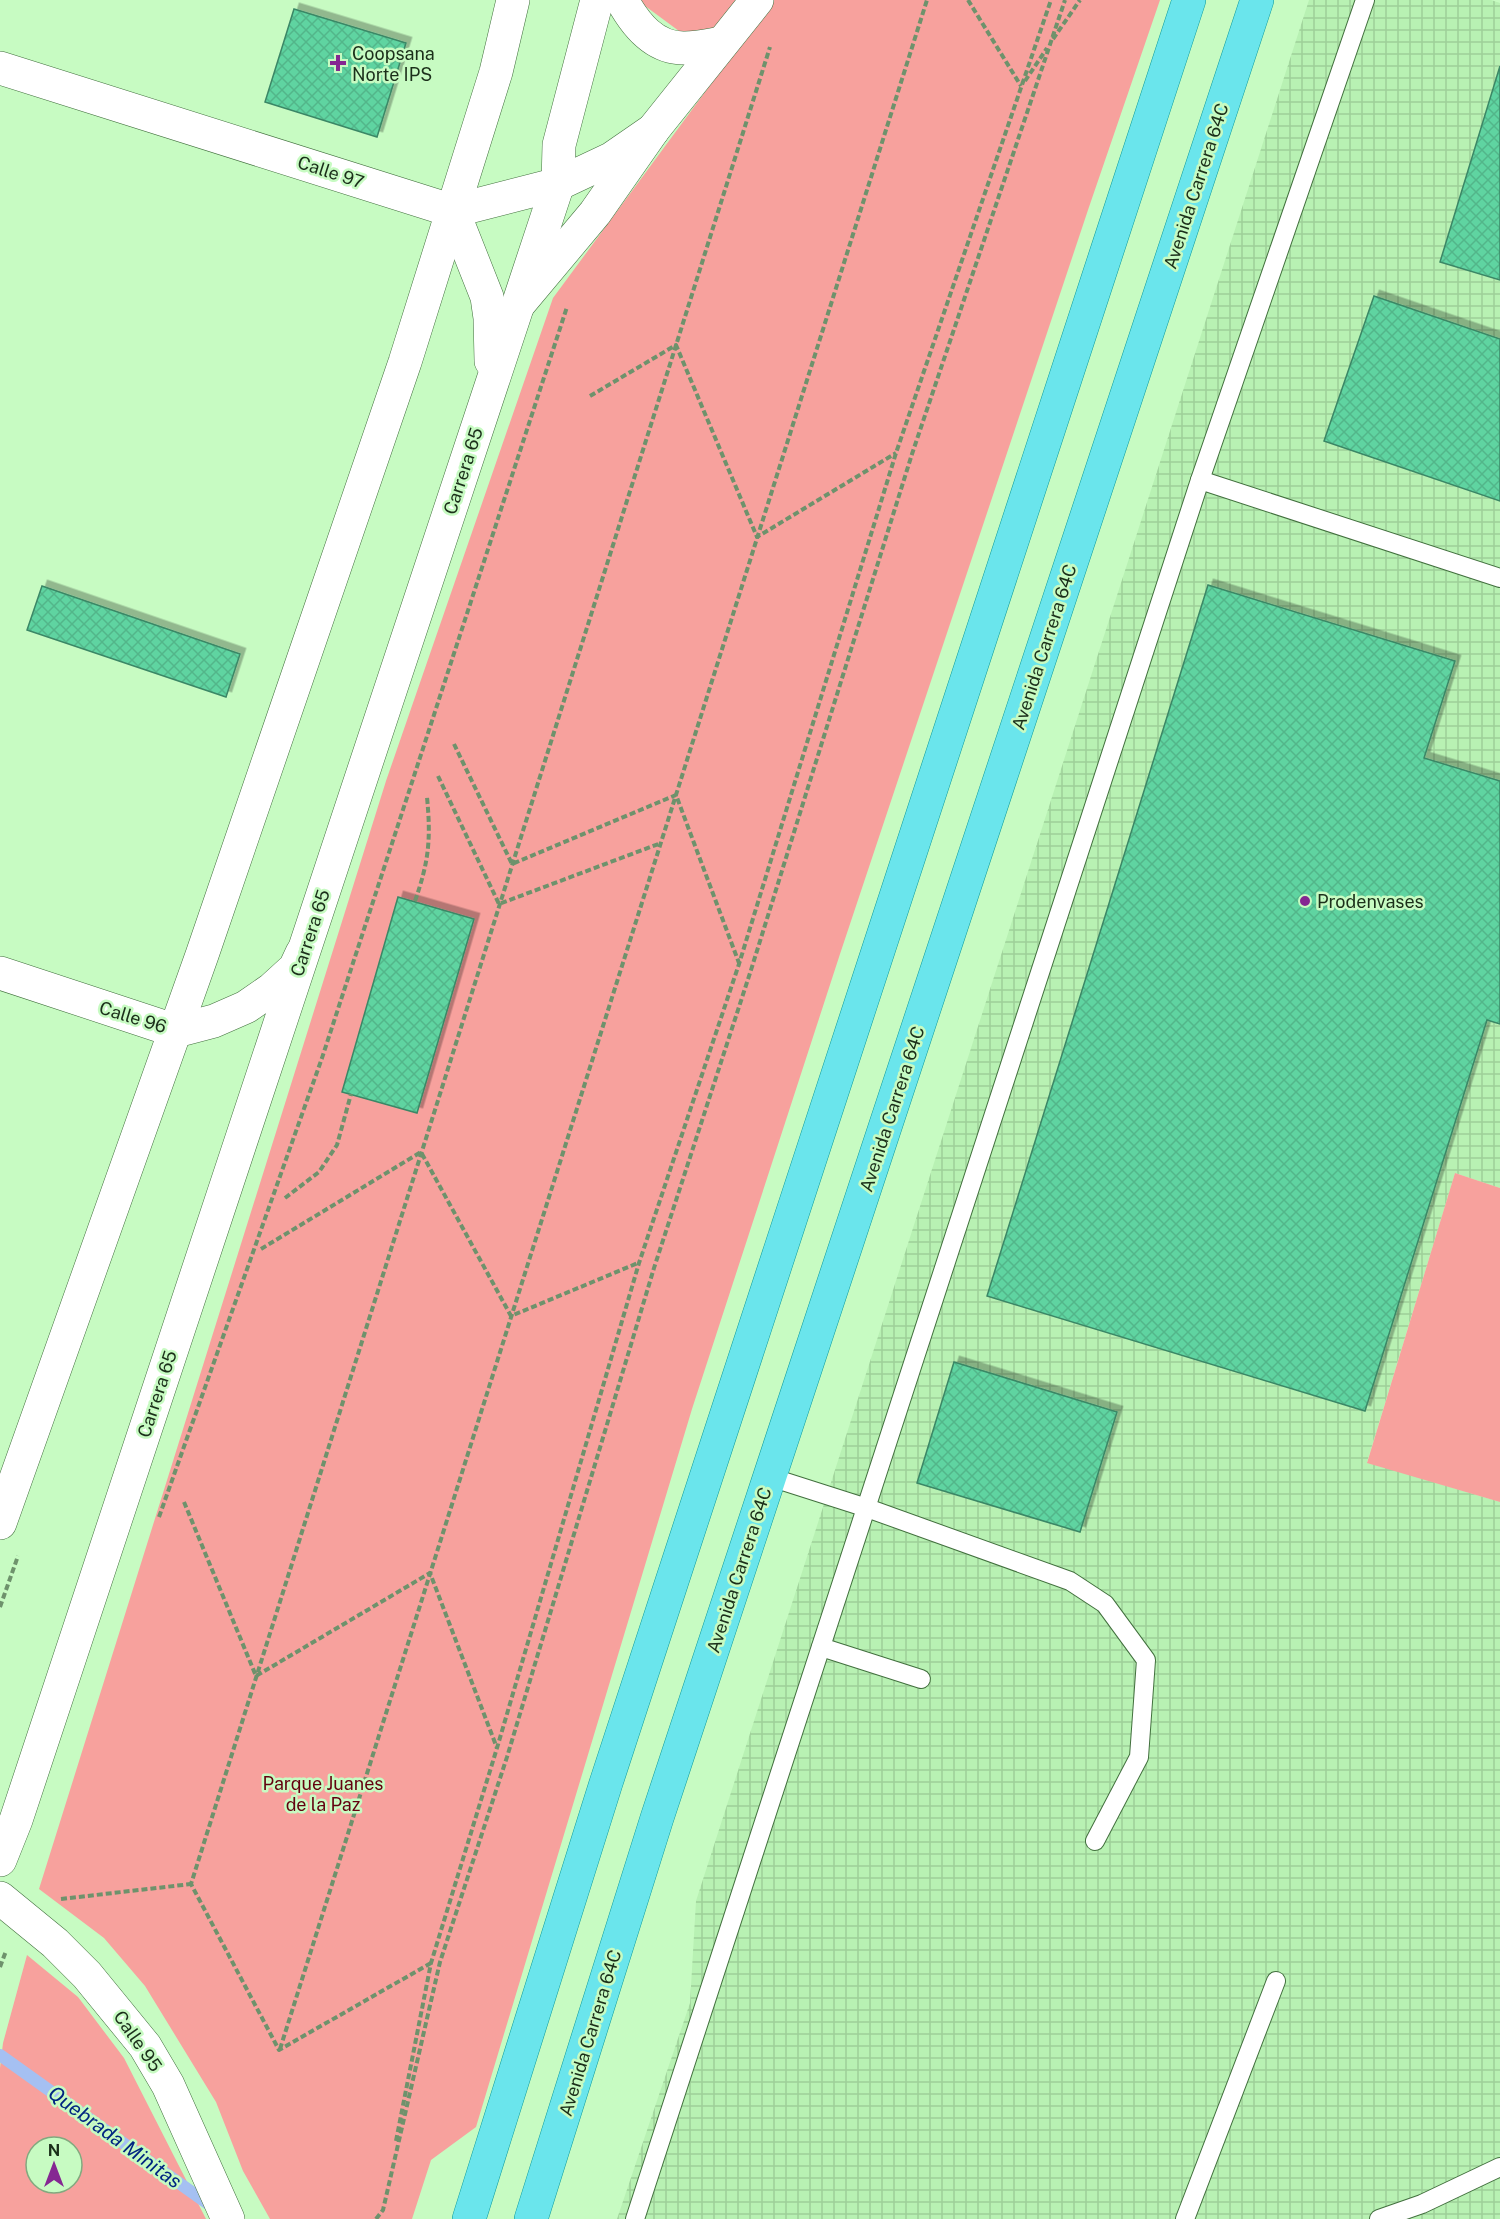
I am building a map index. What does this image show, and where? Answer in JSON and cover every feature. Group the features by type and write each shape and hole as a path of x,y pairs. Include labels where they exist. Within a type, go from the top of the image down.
{"main road":[{"path":"0,1523 176,1031 397,384 496,72 513,0"},
{"name":"Carrera 65","path":"0,1860 27,1786 558,184 559,145 597,0"},
{"path":"622,0 631,17 647,35 664,45 684,49 722,43"},
{"path":"518,305 595,213 653,130 757,0"},
{"path":"469,2219 609,1771 1189,0"},
{"name":"Avenida Carrera 64C","path":"535,2212 657,1818 1257,0"},
{"name":"Calle 97","path":"0,68 453,211"},
{"path":"453,211 558,184 611,159 653,130"},
{"path":"453,211 487,297 490,318 491,385"},
{"name":"Calle 96","path":"0,973 176,1031 214,1021 246,1007 272,989 295,968 308,940"},
{"name":"Calle 95","path":"0,1898 55,1943 87,1975 145,2046 168,2085 228,2219"}],"lane":[{"path":"634,2219 1200,480 1365,0"},
{"path":"1200,480 1500,578"},
{"path":"770,1477 867,1508 1070,1581 1105,1604 1146,1660 1139,1758 1095,1841"},
{"path":"821,1647 921,1679"},
{"path":"1185,2219 1276,1982"},
{"path":"1379,2219 1422,2204 1500,2167"}],"path":[{"path":"279,2050 927,0"},
{"path":"968,0 1021,87"},
{"path":"383,2210 431,1963 497,1748 639,1263 739,964 896,453 1051,0"},
{"path":"376,2219 383,2210 440,1962 507,1758 654,1268 751,970 912,454 1065,0"},
{"path":"1021,87 1080,0"},
{"path":"279,2050 191,1884 771,44"},
{"path":"159,1517 322,1058 570,298"},
{"path":"676,345 757,537"},
{"path":"590,396 676,345"},
{"path":"757,537 896,453"},
{"path":"454,744 512,864"},
{"path":"438,776 499,904"},
{"path":"512,864 676,795"},
{"path":"676,795 739,964"},
{"path":"415,901 423,878 430,844 427,797"},
{"path":"499,904 661,843"},
{"path":"285,1198 319,1172 337,1145 351,1094"},
{"path":"421,1152 511,1316"},
{"path":"261,1249 421,1152"},
{"path":"511,1316 639,1263"},
{"path":"184,1502 256,1676"},
{"path":"256,1676 430,1573"},
{"path":"430,1573 497,1748"},
{"path":"56,1900 191,1884"},
{"path":"279,2050 431,1963"}],"shaded area":[{"path":"1309,0 1491,0 1500,3 1500,1188 1455,1173 1367,1462 1500,1502 1500,2219 617,2219 690,2003 696,1901"}],"green space":[{"name":"Parque Juanes de la Paz","path":"637,0 1160,0 840,954 692,1409 476,2127 431,2160 412,2219 270,2219 243,2171 216,2102 145,1986 104,1938 39,1889 386,781 553,298 725,65"},
{"path":"1455,1173 1500,1188 1500,1502 1367,1463"},
{"path":"27,1955 78,1997 124,2058 206,2219 0,2219 0,2068 3,2043"}],"building":[{"name":"Coopsana Norte IPS","path":"294,9 406,43 377,137 265,102"},
{"path":"1500,66 1500,280 1440,262"},
{"path":"1374,296 1500,339 1500,501 1324,441"},
{"name":"Prodenvases","path":"1208,585 1455,661 1424,758 1500,781 1500,1024 1487,1020 1365,1411 987,1296"},
{"path":"42,586 240,654 226,697 27,630"},
{"path":"398,897 474,919 417,1113 342,1092"},
{"path":"954,1362 1117,1412 1080,1532 917,1483"}],"waterway":[{"name":"Quebrada Minitas","path":"0,2055 214,2208"}],"place":[{"name":"Coopsana Norte IPS","path":"338,63"},
{"name":"Prodenvases","path":"1305,901"}]}
